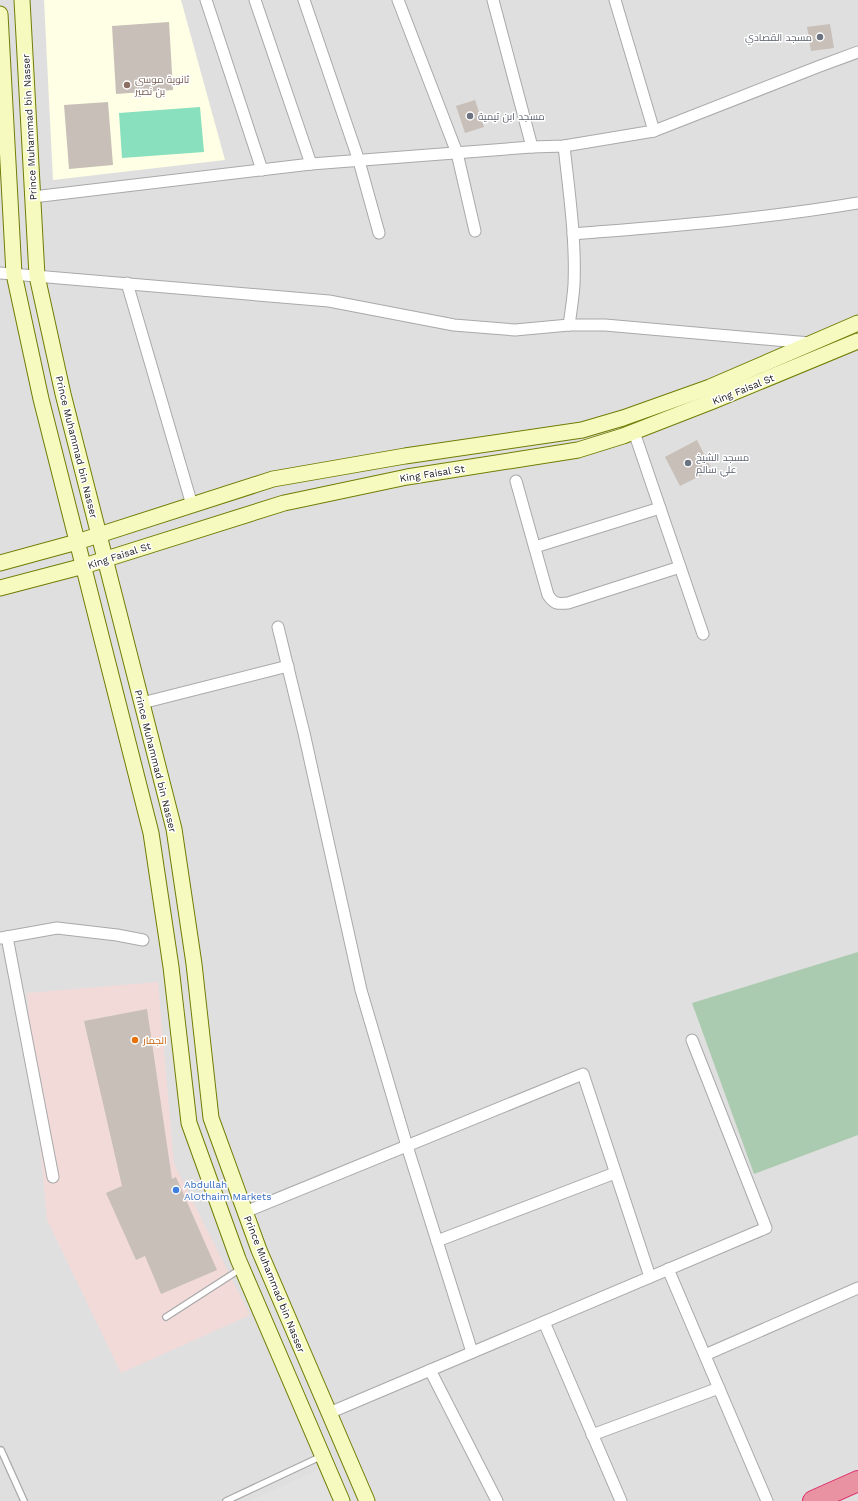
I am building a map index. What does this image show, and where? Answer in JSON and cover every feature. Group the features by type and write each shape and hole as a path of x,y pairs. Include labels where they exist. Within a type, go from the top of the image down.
{"highway":[{"path":"813,1501 858,1481"}],"main road":[{"name":"Prince Muhammad bin Nasser","path":"22,0 37,276 63,394 174,829 194,964 211,1118 259,1250 367,1501"},
{"path":"0,14 7,274 41,399 152,833 171,967 189,1123 242,1268 342,1501"},
{"name":"King Faisal St","path":"0,562 77,542 273,479 405,456 582,430 623,418 710,387 858,323"},
{"name":"King Faisal St","path":"0,588 105,560 284,503 407,477 578,450 634,432 714,401 858,341"}],"street":[{"path":"206,0 262,170"},
{"path":"255,0 311,164"},
{"path":"304,0 359,160 379,233"},
{"path":"398,0 457,153 476,231"},
{"path":"493,0 532,147"},
{"path":"615,0 654,131"},
{"path":"33,197 311,164 532,147 564,146 654,131 717,108 858,52"},
{"path":"564,146 573,234 574,286 570,325"},
{"path":"573,234 704,224 802,212 858,203"},
{"path":"7,274 329,301 454,325 515,330 570,325 605,325 810,343"},
{"path":"127,284 192,505"},
{"path":"634,432 703,634"},
{"path":"516,481 548,595 552,601 558,604 568,603 680,567"},
{"path":"534,547 660,508"},
{"path":"278,627 304,733 361,990 406,1146 472,1352"},
{"path":"142,703 288,666"},
{"path":"53,1177 3,937 57,928 117,935 143,940"},
{"path":"329,1413 766,1228 692,1040"},
{"path":"245,1212 583,1074 650,1277"},
{"path":"437,1241 616,1173"},
{"path":"668,1269 767,1501"},
{"path":"705,1355 858,1288"},
{"path":"544,1322 620,1501"},
{"path":"430,1370 497,1501"},
{"path":"592,1435 719,1388"}],"lane":[{"path":"166,1317 242,1268"},
{"path":"1,1450 24,1501"},
{"path":"226,1501 323,1456"}],"shaded area":[{"path":"0,0 858,0 858,1501 0,1501"},
{"name":"ثانوية موسى بن نصير","path":"44,0 181,0 225,160 53,180"},
{"path":"858,952 858,1135 754,1174 692,1003"},
{"path":"158,982 174,1164 250,1315 121,1373 47,1220 27,993"},
{"path":"320,1469 335,1501 250,1501"}],"green space":[{"path":"200,107 204,152 122,158 119,113"}],"building":[{"path":"169,22 173,90 116,94 112,26"},
{"name":"مسجد القصادي","path":"830,24 834,48 811,51 807,27"},
{"name":"مسجد ابن تيمية","path":"475,100 484,127 465,133 456,106"},
{"path":"108,102 113,165 69,169 64,105"},
{"name":"مسجد الشيخ علي سالم","path":"697,440 712,470 680,486 665,457"},
{"path":"147,1009 172,1179 176,1177 217,1270 161,1294 145,1256 136,1260 106,1193 122,1186 84,1021"}],"place":[{"name":"مسجد القصادي","path":"820,37"},
{"name":"ثانوية موسى بن نصير","path":"127,85"},
{"name":"مسجد ابن تيمية","path":"470,116"},
{"name":"مسجد الشيخ علي سالم","path":"688,463"},
{"name":"الجمار","path":"135,1040"},
{"name":"Abdullah AlOthaim Markets","path":"176,1190"}]}
